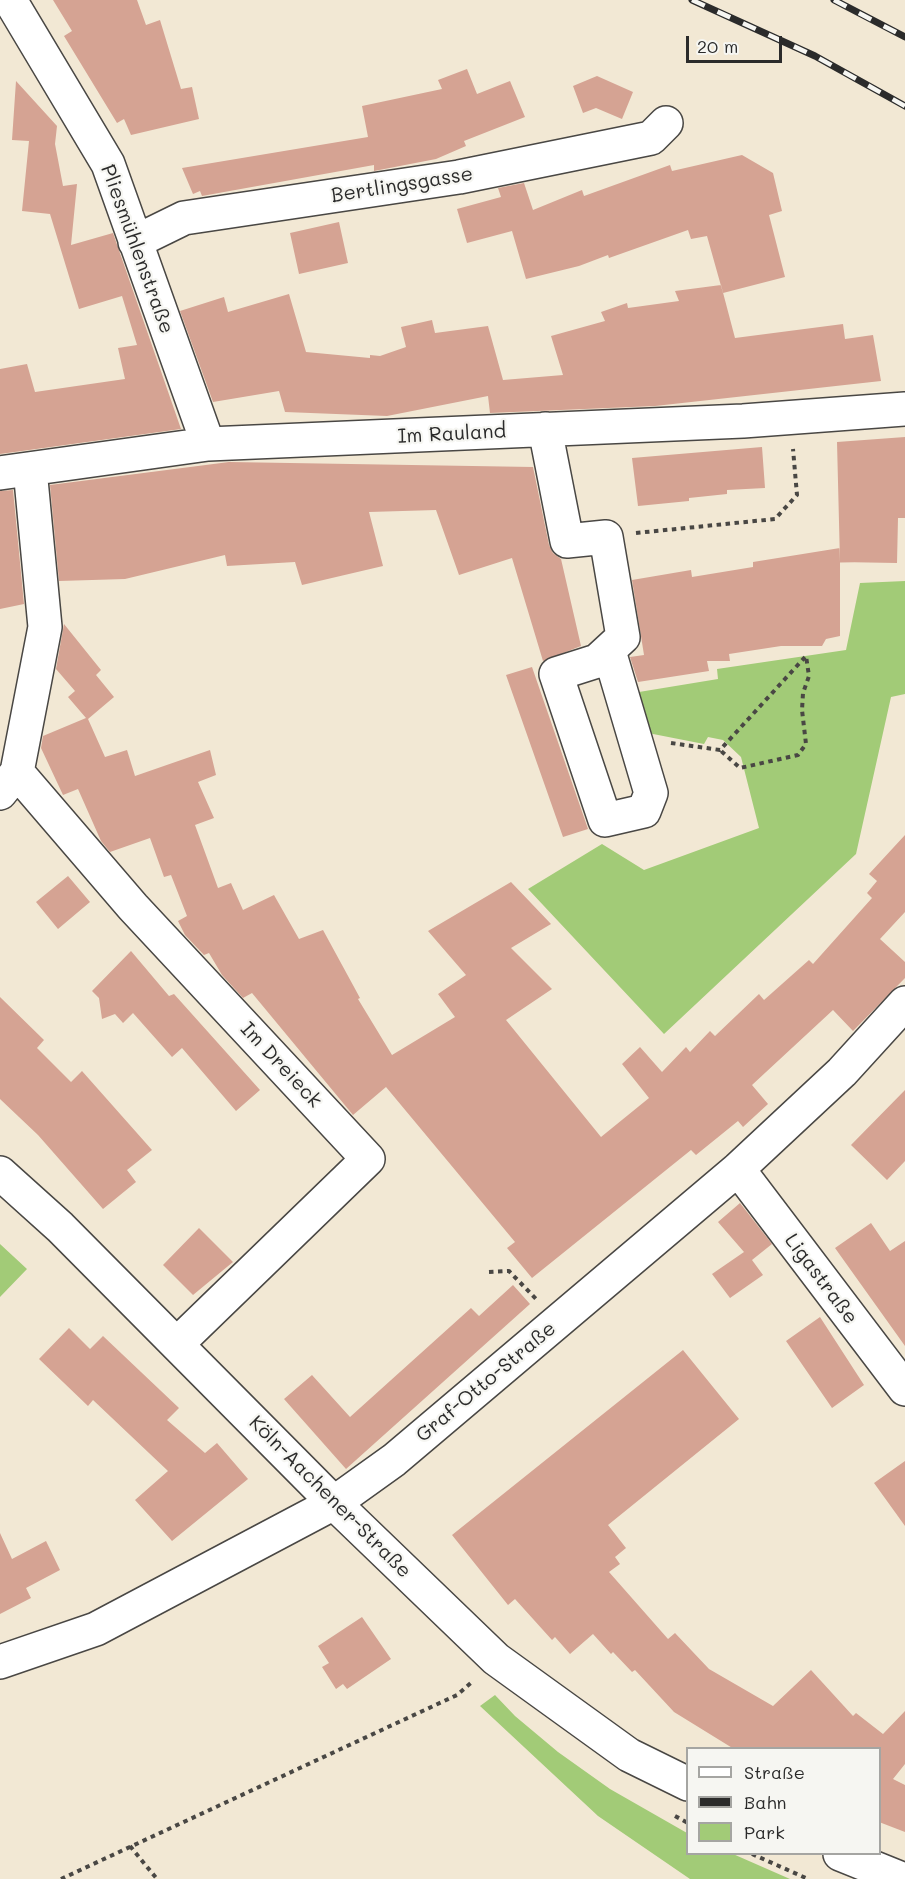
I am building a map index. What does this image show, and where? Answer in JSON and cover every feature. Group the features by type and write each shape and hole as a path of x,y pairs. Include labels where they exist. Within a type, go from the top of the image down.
{"street":[{"name":"Pliesmühlenstraße","path":"10,0 108,164 208,444"},
{"name":"Bertlingsgasse","path":"135,242 184,218 459,177 651,138 666,123"},
{"name":"Im Rauland","path":"15,471 208,444 791,417 905,409"},
{"path":"545,429 567,541 606,537 624,637 597,661 556,674 604,820 644,811 651,793 609,651"},
{"path":"9,782 45,627 15,471"},
{"name":"Im Dreieck","path":"9,782 133,907 368,1159 177,1344"},
{"name":"Graf-Otto-Straße","path":"0,1662 96,1629 334,1503 394,1460 738,1168 843,1072 905,1003"},
{"name":"Ligastraße","path":"738,1168 905,1389"},
{"name":"Köln-Aachener-Straße","path":"0,1173 60,1227 334,1503 496,1659 628,1755 686,1784"},
{"path":"842,1855 902,1879"}],"path":[{"path":"606,537 775,519 797,495 791,417"},
{"path":"635,738 720,750 740,768 798,755 806,744 802,710 803,693 809,676 806,656 720,750"},
{"path":"489,1272 509,1271 558,1322"},
{"path":"61,1879 457,1695 496,1659"},
{"path":"130,1846 157,1879"},
{"path":"754,1855 808,1879"}],"green space":[{"path":"905,581 905,694 891,697 856,854 664,1034 528,889 602,844 644,870 759,828 741,757 723,740 708,737 704,744 648,733 639,692 718,679 717,669 846,650 860,583"},
{"path":"0,1244 27,1269 0,1297"},
{"path":"495,1695 515,1716 558,1752 610,1789 686,1832 686,1855 735,1855 790,1879 690,1879 598,1816 480,1706"}],"building":[{"path":"53,0 137,0 146,25 160,20 181,89 192,87 199,119 131,135 124,119 117,123 64,36 72,31"},
{"path":"467,69 477,94 510,81 525,117 464,141 466,146 436,159 374,171 374,165 202,196 200,191 193,194 182,168 368,137 362,106 442,89 438,80"},
{"path":"597,76 633,92 622,119 596,108 583,113 573,86"},
{"path":"16,81 57,126 55,144 63,186 77,184 71,245 113,233 181,429 0,454 0,369 27,364 35,392 125,379 118,348 137,345 122,296 79,309 50,214 22,211 29,141 12,140"},
{"path":"742,155 773,173 782,211 769,215 785,277 723,293 707,236 691,239 688,230 609,258 608,255 579,266 526,279 512,231 467,243 457,209 501,197 498,188 524,183 533,210 582,190 584,196 670,165 672,171"},
{"path":"339,222 348,263 299,274 290,233"},
{"path":"721,285 735,338 843,324 845,339 873,335 881,381 655,406 490,413 488,396 387,416 285,412 279,391 213,402 180,311 224,297 228,312 289,294 306,352 370,358 370,355 380,356 406,347 401,327 432,320 435,333 488,326 503,380 563,375 551,336 605,321 601,312 627,303 628,308 679,301 675,291"},
{"path":"905,437 905,518 898,518 897,563 840,562 837,442"},
{"path":"762,447 765,488 727,490 727,494 689,498 689,501 638,506 632,458"},
{"path":"229,462 533,467 549,545 553,553 561,559 581,646 543,661 512,558 459,575 436,510 369,512 383,566 302,585 295,562 227,566 225,555 125,579 59,581 50,485"},
{"path":"13,490 24,604 0,609 0,491"},
{"path":"840,548 840,636 826,639 822,646 781,646 729,654 730,661 707,661 709,671 638,682 630,657 644,655 632,580 691,570 692,577 753,567 753,562"},
{"path":"64,624 101,670 96,675 114,697 88,719 105,757 127,750 135,776 210,750 216,775 198,782 214,818 195,825 218,888 231,883 243,910 274,895 299,939 323,930 360,998 358,999 392,1055 455,1017 438,994 466,975 428,931 511,882 551,924 511,948 552,989 506,1020 601,1137 649,1098 622,1064 640,1047 662,1072 686,1047 690,1052 710,1031 715,1036 759,994 764,1000 809,960 813,964 872,898 867,893 877,881 869,874 905,835 905,912 880,939 905,962 905,978 853,1031 833,1010 752,1085 768,1104 743,1127 738,1121 696,1155 691,1150 532,1278 507,1248 515,1242 386,1087 353,1115 252,993 243,998 222,975 209,953 204,955 185,935 178,921 187,916 171,875 164,877 150,838 110,852 101,841 78,789 63,795 41,748 43,736 86,718 68,697 75,691 56,669"},
{"path":"532,667 588,829 563,837 506,675"},
{"path":"68,876 90,902 58,929 36,902"},
{"path":"131,951 169,996 174,994 260,1090 236,1111 182,1048 172,1057 133,1013 123,1023 115,1014 102,1019 99,998 92,991"},
{"path":"0,997 44,1040 37,1048 71,1082 82,1071 152,1150 127,1170 136,1182 103,1209 38,1135 0,1099"},
{"path":"905,1090 905,1161 887,1180 851,1145"},
{"path":"740,1203 772,1244 752,1260 763,1275 730,1298 712,1274 744,1252 718,1222"},
{"path":"871,1223 890,1251 905,1241 905,1346 835,1248"},
{"path":"199,1228 233,1262 193,1295 163,1265"},
{"path":"513,1285 530,1304 346,1469 284,1399 312,1375 350,1417 471,1308 479,1316"},
{"path":"820,1317 864,1385 832,1408 786,1341"},
{"path":"69,1328 90,1349 103,1336 179,1408 167,1420 205,1453 217,1443 248,1479 172,1541 135,1500 168,1471 93,1400 88,1406 39,1359"},
{"path":"683,1350 739,1419 608,1525 626,1548 615,1557 620,1564 609,1572 668,1639 675,1633 709,1669 773,1706 811,1670 853,1716 856,1713 883,1734 905,1711 905,1764 893,1779 905,1785 905,1832 881,1823 881,1747 731,1747 674,1712 635,1670 632,1672 613,1652 611,1654 593,1634 570,1654 555,1637 552,1640 515,1599 508,1605 452,1535"},
{"path":"905,1461 905,1526 874,1483"},
{"path":"0,1533 12,1559 46,1541 60,1570 26,1588 31,1598 0,1614"},
{"path":"362,1617 391,1659 347,1689 343,1684 336,1689 322,1667 329,1663 318,1646"}],"railway":[{"path":"692,0 815,56 905,106"},
{"path":"834,0 905,37"}]}
